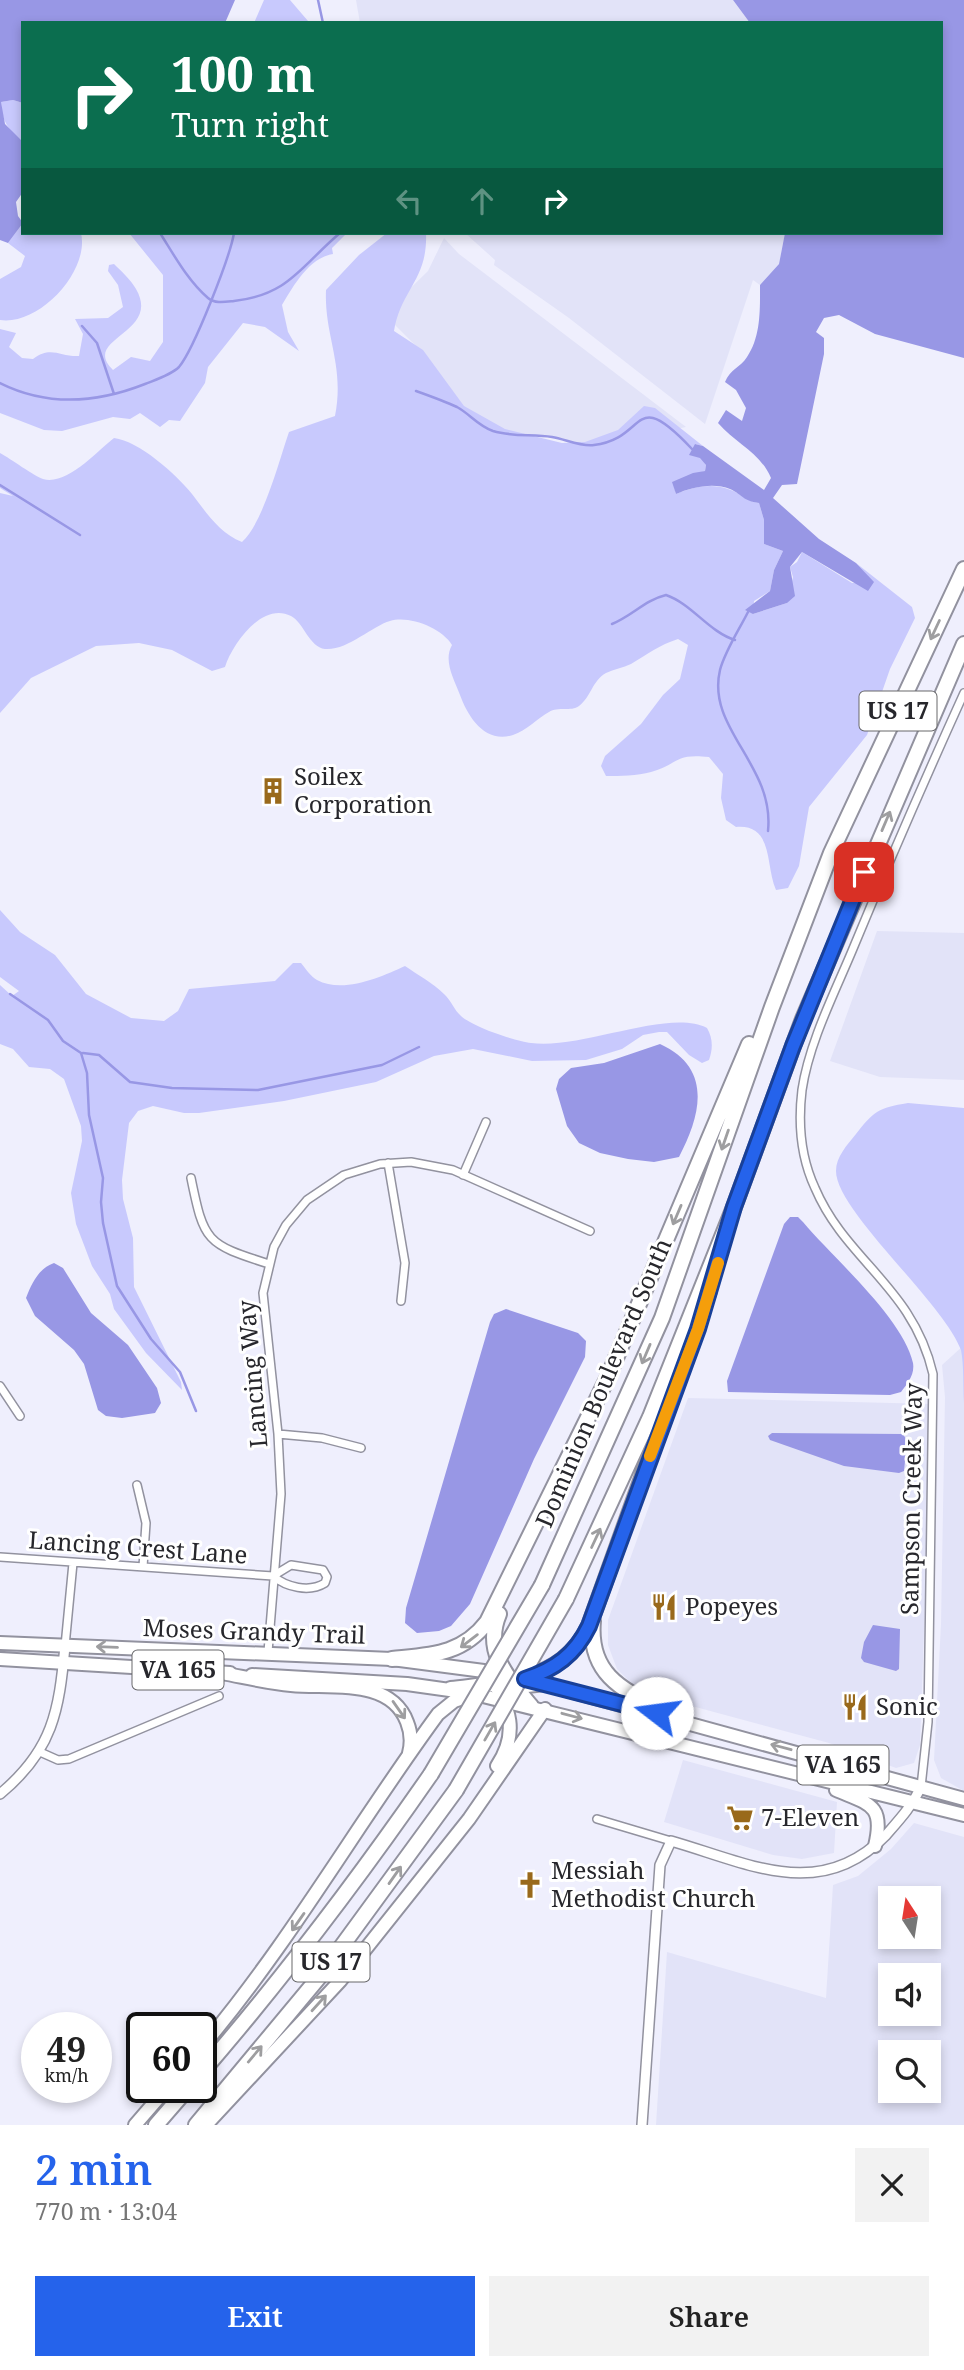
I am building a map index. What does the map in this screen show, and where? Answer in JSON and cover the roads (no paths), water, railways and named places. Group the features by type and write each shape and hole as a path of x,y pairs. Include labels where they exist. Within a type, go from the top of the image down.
{"highway":[{"name":"Dominion Boulevard South","path":"217,2054 265,1999 334,1911 432,1774 542,1586 662,1318 768,1006 831,853 964,569"},
{"name":"US 17","path":"195,2125 320,1976 456,1790 566,1600 650,1417 734,1207 803,1019 964,643"},
{"path":"392,1658 443,1653 467,1643 486,1622 608,1377 768,1006"},
{"path":"451,1689 508,1685 559,1664 585,1634 698,1329 734,1207"},
{"path":"517,1563 493,1635 495,1651 508,1685 538,1708"},
{"path":"596,1606 594,1643 597,1658 610,1678 627,1693 649,1701 684,1721"},
{"path":"156,2125 175,2103"}],"main road":[{"name":"Moses Grandy Trail","path":"0,1643 392,1658 485,1670 508,1685"},
{"name":"Moses Grandy Trail","path":"0,1659 451,1689 471,1693"},
{"path":"222,1673 290,1685 363,1690 384,1695 399,1708 409,1728 411,1743 405,1763"},
{"name":"VA 165","path":"508,1685 545,1684 964,1799"},
{"path":"217,2028 270,1961 438,1714 454,1701 471,1693 508,1685 509,1733 503,1756 425,1874"},
{"name":"VA 165","path":"538,1708 964,1815"},
{"path":"206,2125 340,1981 470,1819 538,1708"},
{"path":"803,1776 870,1805 878,1821 874,1846"},
{"path":"135,2125 154,2103"}],"street":[{"name":"Sampson Creek Way","path":"921,1787 927,1762 933,1374 918,1328 903,1302 838,1228 819,1197 805,1158 800,1115 804,1077 819,1034 899,838 964,693"},
{"path":"463,1175 486,1122"},
{"path":"388,1163 405,1263 401,1301"},
{"name":"Lancing Way","path":"268,1652 281,1494 278,1434 263,1307 269,1264 286,1225 307,1200 344,1175 388,1163 424,1164 463,1175 590,1231"},
{"path":"191,1178 201,1223 207,1235 229,1251 269,1264"},
{"path":"0,1386 20,1416"},
{"path":"278,1434 331,1439 362,1448"},
{"path":"137,1485 146,1523 143,1567"},
{"name":"Lancing Crest Lane","path":"0,1557 273,1576"},
{"path":"0,1794 22,1775 40,1752 56,1719 73,1563"},
{"path":"291,1565 317,1568 327,1577 325,1583 314,1588 284,1586 273,1576 291,1565"},
{"path":"40,1752 58,1760 69,1759 219,1696"},
{"path":"597,1819 777,1872 805,1875 846,1866 874,1846 914,1801 921,1787"},
{"path":"642,2125 660,1865 671,1840"}],"waterway":[{"path":"318,0 323,21"},
{"path":"161,235 194,284 208,298 220,302 253,298 281,286 338,235"},
{"path":"0,383 36,396 72,400 127,390 172,372 186,357 202,323 233,235"},
{"path":"82,326 97,343 114,394"},
{"path":"416,391 457,407 483,426 500,433 552,437 594,445 611,441 640,420 648,418 659,420 692,449"},
{"path":"0,485 80,535"},
{"path":"612,624 666,595 684,605 717,631 735,640"},
{"path":"748,612 722,663 718,691 731,729 761,786 767,808 768,831"},
{"path":"10,994 48,1020 63,1041 81,1053 87,1073 89,1115 103,1178 103,1223 117,1286 151,1339 180,1372 196,1411"},
{"path":"83,1053 99,1055 130,1082 172,1088 258,1090 382,1065 419,1047"}],"place":[{"name":"Soilex Corporation","path":"273,791"},
{"name":"Popeyes","path":"664,1607"},
{"name":"Sonic","path":"855,1707"},
{"name":"7-Eleven","path":"740,1818"},
{"name":"Messiah Methodist Church","path":"530,1885"}]}
